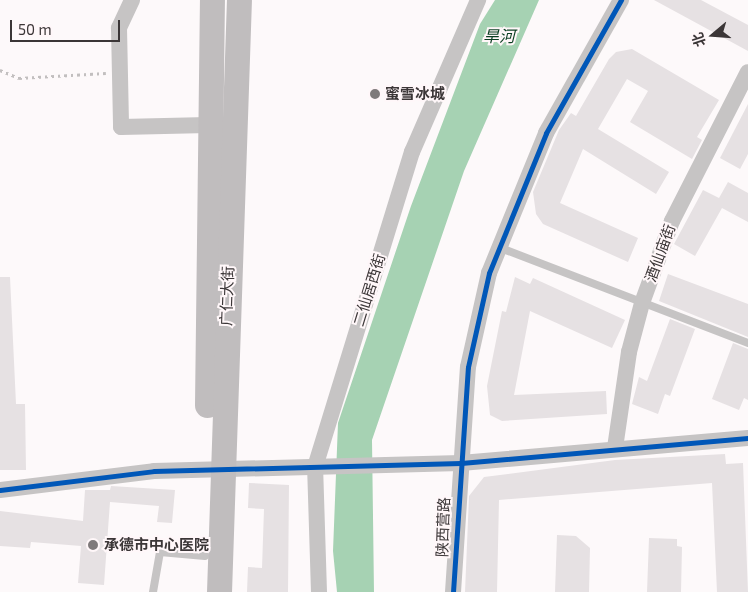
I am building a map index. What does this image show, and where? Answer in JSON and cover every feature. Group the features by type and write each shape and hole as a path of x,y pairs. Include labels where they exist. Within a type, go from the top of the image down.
{"main road":[{"name":"广仁大街","path":"212,0 208,125 214,469 219,592"},
{"name":"广仁大街","path":"202,592 214,469 239,0"}],"street":[{"path":"132,0 118,28 121,127 208,125"},
{"name":"二仙居西街","path":"320,592 322,466 412,152 478,0"},
{"name":"陕西营路","path":"453,592 468,367 498,247 546,133 621,0"},
{"name":"酒仙庙街","path":"615,448 629,352 642,302 672,221 748,72"},
{"path":"0,490 92,476 214,469 462,463 615,448 748,438"}],"lane":[{"path":"498,247 748,343"},
{"path":"153,592 160,552 205,556"}],"path":[{"path":"0,70 20,78 120,73"}],"water":[{"name":"旱河","path":"495,0 539,0 464,171 372,440 374,592 337,592 333,551 338,423 411,206 480,24"}],"building":[{"path":"654,0 701,0 748,25 748,51"},
{"path":"632,49 719,100 697,137 702,140 692,159 630,122 648,91 627,79 598,129 669,172 656,194 583,149 560,203 638,238 628,262 543,224 536,214 533,192 559,130 571,113 576,116 609,59 616,52"},
{"path":"748,104 748,154 740,169 720,158"},
{"path":"728,182 748,193 748,222 722,208 695,256 674,244 703,190 719,198"},
{"path":"668,274 748,304 748,337 659,301"},
{"path":"0,277 10,277 16,404 25,404 26,470 0,470"},
{"path":"515,277 530,284 533,278 625,320 612,348 530,311 514,395 606,391 607,414 502,421 490,415 487,386 502,311 506,312"},
{"path":"670,319 695,329 670,396 665,394 658,414 632,404 639,377 647,381"},
{"path":"733,343 748,349 748,400 744,398 739,410 712,399"},
{"path":"725,454 726,464 743,463 748,592 717,592 712,483 499,500 497,592 465,592 469,496 484,477 615,460"},
{"path":"249,483 289,485 288,592 247,592 248,567 262,568 264,509 248,508"},
{"path":"111,486 175,490 172,523 157,522 159,506 110,502 104,585 78,583 81,546 31,542 30,548 0,546 0,511 83,521 85,490 110,490"},
{"path":"557,535 576,536 590,548 589,592 555,592"},
{"path":"649,538 677,539 677,546 682,547 681,592 647,592"}],"cycle path":[{"path":"453,592 468,367 489,273 546,133 621,0"},
{"path":"0,490 154,471 461,463 748,438"}],"place":[{"name":"蜜雪冰城","path":"375,94"},
{"name":"承德市中心医院","path":"93,545"}]}
